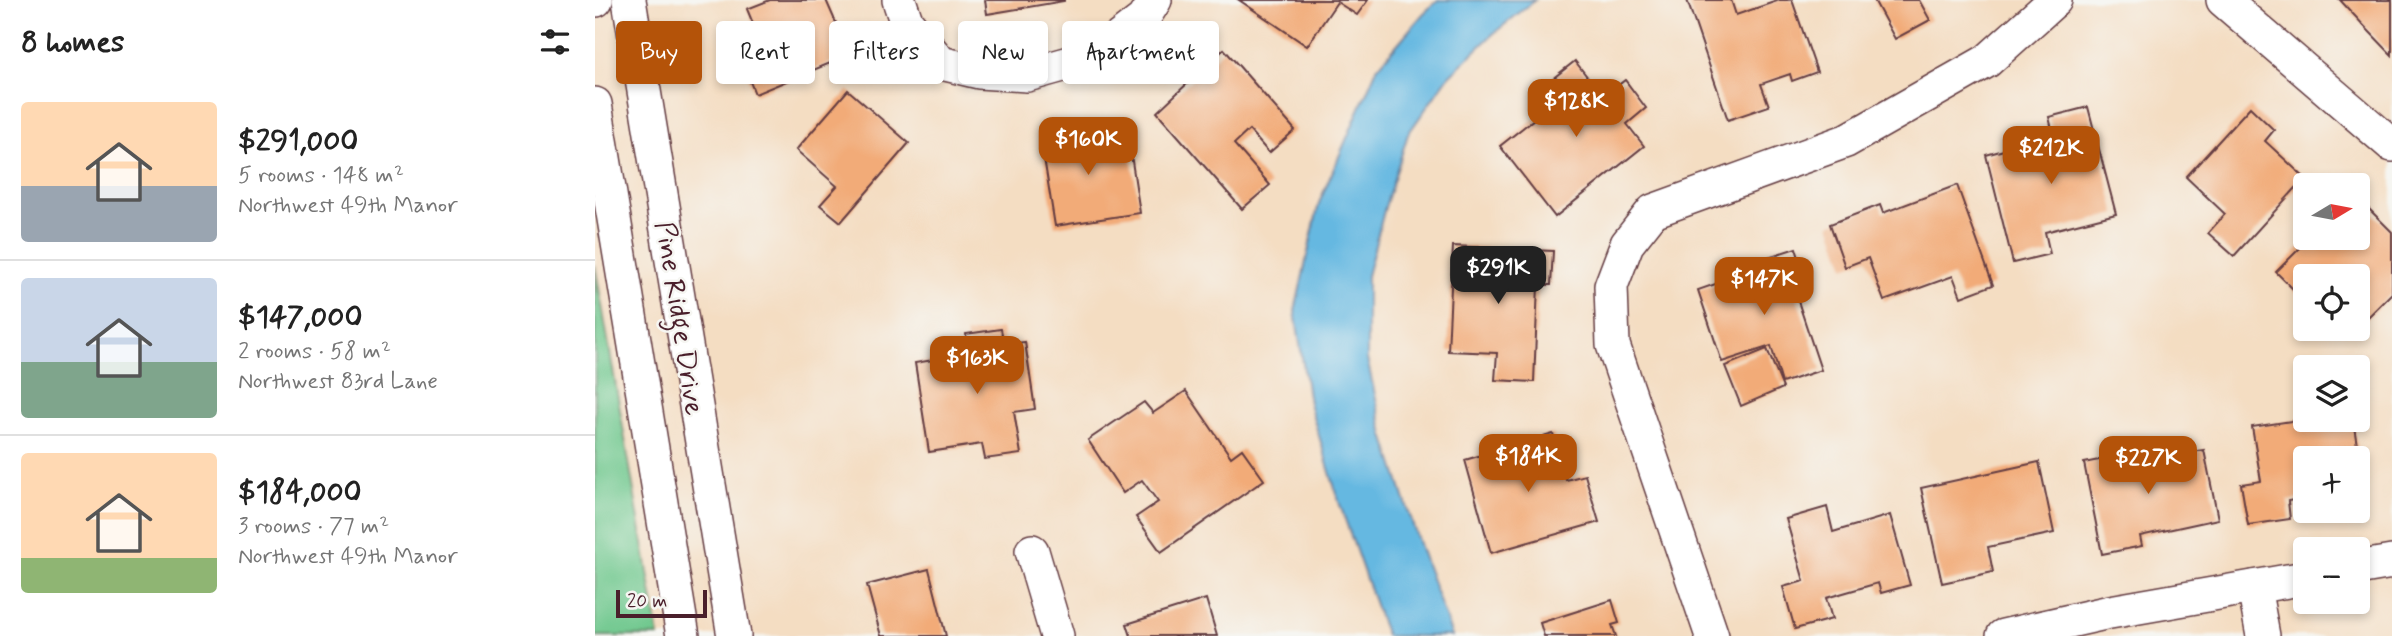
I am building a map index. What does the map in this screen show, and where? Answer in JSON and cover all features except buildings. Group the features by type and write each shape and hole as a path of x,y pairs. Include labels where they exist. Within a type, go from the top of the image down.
{"street":[{"name":"Pine Ridge Drive","path":"629,0 734,636"},
{"path":"899,0 906,21 941,63 979,72 1027,75 1095,55 1143,19 1154,0"},
{"path":"1711,636 1613,345 1611,286 1627,244 1653,211 1846,141 1987,61 2055,0"},
{"path":"2223,0 2392,145"},
{"name":"Pine Ridge Drive","path":"595,104 683,636"},
{"path":"1032,551 1057,636"},
{"path":"2370,566 2392,562"},
{"path":"2003,636 2110,612 2293,580"},
{"path":"2254,587 2263,636"}],"green space":[{"path":"595,265 659,636 595,636"}],"water":[{"path":"1438,0 1535,0 1493,34 1449,76 1408,134 1367,276 1367,359 1384,435 1452,636 1386,636 1339,502 1309,403 1295,311 1319,203 1377,68"}]}
